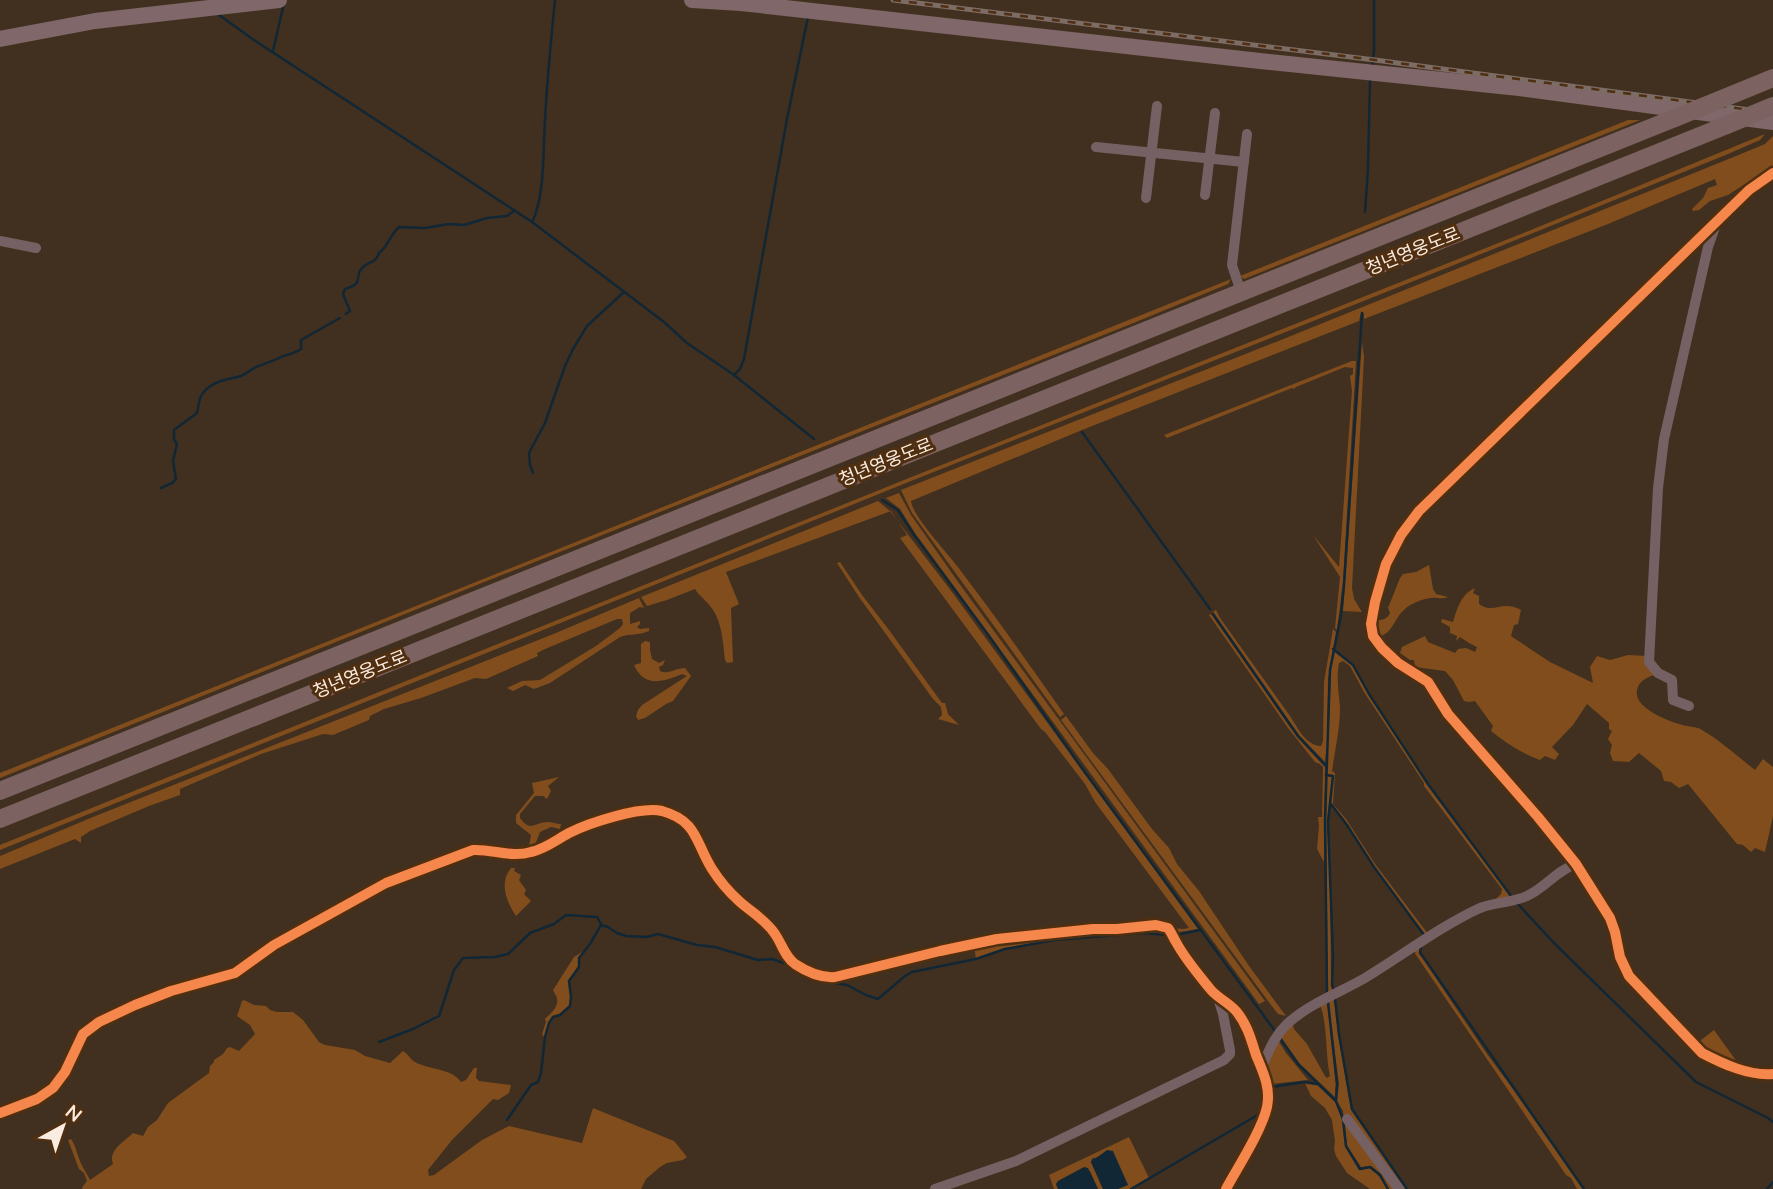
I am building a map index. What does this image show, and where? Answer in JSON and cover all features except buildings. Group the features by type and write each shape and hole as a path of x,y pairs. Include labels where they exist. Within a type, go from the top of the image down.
{"highway":[{"name":"청년영웅도로","path":"0,791 1773,78"},
{"name":"청년영웅도로","path":"0,819 1773,106"}],"main road":[{"path":"0,39 95,21 279,0"},
{"path":"692,0 809,10 1519,88 1773,122"}],"street":[{"path":"1146,198 1157,106"},
{"path":"1205,195 1215,113"},
{"path":"1241,292 1232,265 1247,134"},
{"path":"1096,147 1244,162"},
{"path":"1773,173 1749,190 1419,511 1391,551 1371,624 1373,636 1382,648 1398,663 1428,682 1448,714 1576,864 1610,918 1620,957 1629,976 1702,1053 1755,1074 1773,1074"},
{"path":"1689,706 1674,699 1672,680 1658,673 1649,662 1658,488 1672,399 1708,247 1718,220"},
{"path":"0,241 36,248"},
{"path":"0,1113 37,1099 53,1088 65,1072 83,1034 99,1022 171,991 235,973 275,946 386,883 473,850 528,853 584,826 636,812 657,810 675,816 693,830 712,869 731,893 765,922 786,956 794,964 822,976 835,977 997,939 1093,929 1156,925 1168,928 1187,959 1218,998 1230,1054 1224,1060 1016,1161 935,1189"},
{"path":"1262,1066 1273,1040 1295,1017 1469,914 1534,893 1567,867 1576,864"},
{"path":"1218,998 1229,1004 1244,1023 1253,1040 1268,1092 1264,1118 1226,1189"},
{"path":"1348,1119 1399,1189"}],"shaded area":[{"path":"1628,120 1640,120 1244,279 1240,276"},
{"path":"1765,134 1760,140 1728,154 0,850 0,845"},
{"path":"1773,136 1773,170 1748,187 1745,184 1728,195 1710,201 1699,210 1692,209 1708,188 1717,185 1715,179 1608,224 1364,319 1364,313 1361,313 1359,321 1082,430 911,501 924,525 984,602 1064,714 1060,717 912,513 901,490 1736,156 1765,144"},
{"path":"1231,279 1228,284 1136,322 0,778 0,773"},
{"path":"1362,342 1364,357 1352,588 1354,599 1362,612 1343,611"},
{"path":"1356,361 1343,581 1337,630 1335,628 1340,577 1313,535 1339,567 1352,391 1350,376 1353,374 1353,368 1345,367 1167,438 1164,435"},
{"path":"899,493 911,515 961,586 1265,1001 1259,1004 900,509 886,498"},
{"path":"878,501 890,511 726,572 739,604 731,608 733,662 727,663 725,660 721,632 714,612 695,589 647,606 641,597"},
{"path":"898,521 1198,929 1173,933 1171,928 1189,928 1095,802 1085,784 1041,729 900,538 907,535"},
{"path":"840,562 942,703 945,703 948,714 959,725 938,719 942,715 941,707 859,597 837,563"},
{"path":"1429,565 1433,589 1436,594 1448,597 1428,599 1410,605 1388,632 1378,638 1374,620 1384,619 1389,615 1388,608 1400,578 1403,574 1416,572"},
{"path":"1475,588 1473,593 1479,596 1479,604 1485,607 1508,606 1521,610 1518,624 1514,625 1511,636 1550,662 1593,683 1590,667 1597,656 1610,660 1628,655 1647,656 1657,674 1642,681 1637,697 1647,709 1673,722 1700,729 1755,770 1763,759 1773,767 1773,816 1765,852 1755,848 1751,852 1743,845 1737,844 1688,784 1679,788 1664,781 1661,771 1639,753 1629,762 1613,761 1610,753 1612,745 1608,739 1612,731 1609,729 1609,723 1587,704 1573,725 1552,747 1559,754 1555,760 1545,756 1540,760 1491,731 1493,726 1475,701 1464,701 1445,671 1415,667 1414,660 1400,653 1402,647 1425,636 1428,642 1455,653 1458,649 1466,648 1475,652 1477,647 1460,637 1456,641 1457,636 1450,633 1450,627 1441,622 1442,619 1453,622 1463,598"},
{"path":"639,598 644,608 640,607 630,613 630,624 640,621 637,627 649,628 649,631 620,637 550,683 534,689 525,685 513,691 507,688 522,681 540,680 596,646 620,628 622,619 545,649 537,653 538,656 486,679 475,678 384,709 370,716 369,720 333,735 323,734 261,754 180,789 180,795 90,831 81,837 81,843 75,839 0,869 0,856"},
{"path":"1216,610 1302,735 1311,743 1321,746 1324,682 1333,629 1336,632 1328,679 1325,762 1299,735 1213,612"},
{"path":"1211,614 1297,737 1325,767 1324,862 1317,849 1318,817 1322,817 1323,767 1315,762 1288,728 1209,615"},
{"path":"650,642 652,659 659,663 665,660 659,667 660,671 685,668 691,676 673,701 638,720 636,716 642,705 687,676 682,674 661,681 643,677 634,665 641,663 641,644"},
{"path":"1334,651 1352,665 1427,785 1511,897 1494,901 1502,889 1424,786 1350,666 1343,661 1339,663 1338,669 1340,716 1332,771 1335,773 1333,804 1346,819 1375,864 1428,934 1425,934 1374,866 1344,819 1331,804 1333,775 1327,774 1327,766"},
{"path":"1066,716 1169,848 1177,864 1199,891 1286,1016 1278,1014 1268,1001 1061,720"},
{"path":"1327,776 1332,777 1327,822 1333,992 1328,995 1326,821"},
{"path":"559,777 548,786 551,791 547,799 535,796 520,814 520,818 530,826 543,822 561,824 560,829 551,827 540,832 533,850 528,852 531,835 516,823 516,815 534,793 532,783"},
{"path":"511,868 515,868 514,871 521,875 519,880 526,890 524,894 531,901 516,916 505,892 505,880"},
{"path":"1156,927 1168,934 1055,939 1005,949 976,959 974,946"},
{"path":"1419,948 1419,953 1487,1054 1583,1189 1577,1189 1566,1175 1416,955 1414,950"},
{"path":"584,951 569,981 569,1006 553,1017 544,1037 542,1034 545,1019 557,1005 553,990 574,957"},
{"path":"1334,997 1351,1110 1406,1189 1389,1189 1381,1174 1371,1166 1361,1167 1347,1146 1343,1111 1337,1101 1339,1084 1328,1000"},
{"path":"244,1000 277,1012 293,1012 303,1020 319,1042 325,1045 355,1050 365,1056 390,1063 403,1051 415,1062 452,1074 461,1082 477,1068 476,1078 479,1081 511,1085 509,1093 498,1100 493,1099 452,1140 428,1170 429,1176 482,1140 509,1126 582,1143 593,1108 674,1141 687,1157 660,1167 646,1179 641,1189 82,1189 87,1181 79,1169 68,1140 71,1139 74,1143 90,1180 113,1164 113,1155 121,1143 133,1133 143,1136 168,1103 209,1073 214,1060 227,1048 239,1051 255,1034 250,1025 237,1016"},
{"path":"1327,1000 1335,1097 1300,1064 1281,1037 1292,1022 1325,1076 1330,1076 1320,1004"},
{"path":"1714,1030 1740,1066 1759,1066 1761,1073 1717,1060 1696,1044"},
{"path":"1278,1040 1308,1080 1270,1084 1266,1068"},
{"path":"1305,1083 1317,1085 1335,1102 1342,1119 1345,1146 1359,1170 1370,1168 1387,1189 1370,1189 1347,1173 1334,1149 1332,1120 1325,1108 1311,1096"},
{"path":"1129,1137 1149,1178 1130,1189 1118,1189 1128,1184 1102,1155 1091,1162 1103,1189 1098,1189 1090,1171 1056,1184 1058,1189 1054,1189 1049,1175"}],"water":[{"path":"1107,1150 1113,1151 1128,1185 1118,1189 1103,1189 1091,1162"},
{"path":"1084,1167 1088,1168 1098,1189 1058,1189 1058,1181"}],"waterway":[{"path":"532,222 541,187 555,0"},
{"path":"1372,67 1374,0"},
{"path":"273,51 284,3"},
{"path":"219,15 532,222 814,439"},
{"path":"734,375 744,359 808,17"},
{"path":"1365,212 1370,80"},
{"path":"346,314 350,311 343,294 345,289 357,282 362,268 376,259 399,227 464,225 487,218 507,216 514,211"},
{"path":"533,473 529,453 545,423 573,349 587,326 624,292"},
{"path":"1327,993 1325,820 1330,670 1344,585 1362,313"},
{"path":"161,488 176,479 173,461 177,444 174,430 197,413 200,398 206,389 298,351 301,349 301,340 340,318"},
{"path":"1082,432 1210,609"},
{"path":"882,500 898,510 1081,767 1275,1031"},
{"path":"1213,614 1298,736 1326,766"},
{"path":"1333,649 1353,665 1428,784 1511,896"},
{"path":"1326,775 1333,776 1328,822 1334,990"},
{"path":"1331,804 1424,935"},
{"path":"1516,902 1555,944 1696,1082 1773,1122"},
{"path":"379,1042 439,1016 454,970 463,958 508,954 530,933 554,924 566,915 597,917 601,924"},
{"path":"507,1120 531,1085 538,1082 549,1023 553,1017 560,1015 570,1006 569,981 579,967 579,958 601,925 626,936 647,937 658,934 758,960 772,959 789,965"},
{"path":"1176,935 1200,930"},
{"path":"829,982 847,985 878,999 912,972 976,959 1005,949 1055,940 1144,933 1168,935"},
{"path":"1421,948 1420,953 1584,1189"},
{"path":"1335,999 1352,1109 1407,1189"},
{"path":"1328,1002 1337,1084 1336,1100"},
{"path":"1279,1037 1298,1064 1336,1101 1343,1119 1346,1146 1360,1169 1370,1167 1380,1175 1388,1189"},
{"path":"1272,1087 1304,1082 1317,1084"},
{"path":"1131,1189 1261,1113"},
{"path":"1767,1189 1773,1182"}],"railway":[{"path":"893,0 1773,113"}],"cycle path":[{"path":"1773,173 1749,190 1419,511 1401,535 1386,564 1371,624 1373,636 1382,648 1398,663 1428,682 1448,714 1576,864 1610,918 1620,957 1629,976 1702,1053 1746,1071 1773,1074"},
{"path":"0,1113 37,1099 53,1088 65,1072 83,1034 99,1022 171,991 235,973 274,945 386,883 473,850 524,854 615,816 653,810 683,820 694,834 712,869 728,890 763,920 795,964 820,975 835,977 997,939 1093,929 1156,925 1168,928 1202,979 1243,1021 1267,1087 1268,1100 1264,1116 1226,1189"}]}
